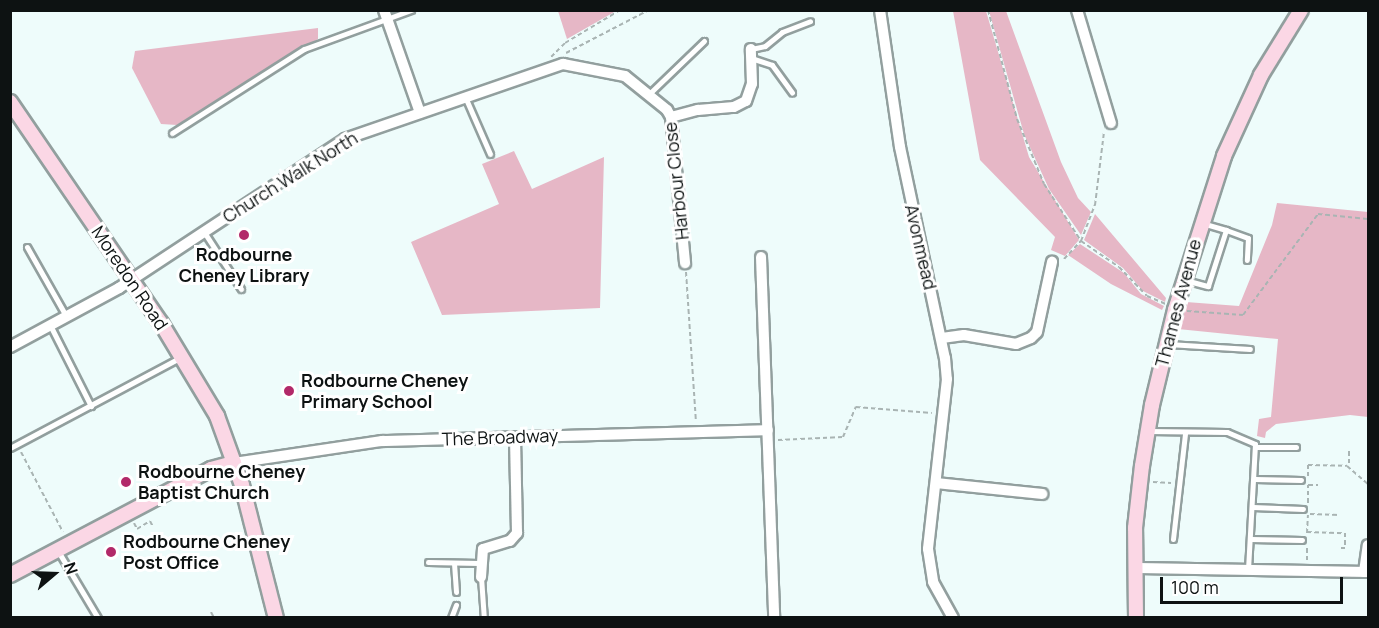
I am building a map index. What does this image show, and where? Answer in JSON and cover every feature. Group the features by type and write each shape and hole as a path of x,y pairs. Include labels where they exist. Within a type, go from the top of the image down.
{"street":[{"name":"Avonmead","path":"880,10 900,147 942,338 948,379 928,557 933,582 953,618"},
{"path":"1077,10 1111,123"},
{"name":"Thames Avenue","path":"1136,618 1138,568 1135,528 1148,431 1184,280 1200,222 1252,93 1301,10"},
{"path":"386,14 420,112"},
{"path":"671,117 740,105 750,94 751,53"},
{"name":"Church Walk North","path":"10,346 131,280 345,140 563,64"},
{"name":"Harbour Close","path":"563,64 618,74 650,93 671,117 685,263"},
{"name":"Moredon Road","path":"10,102 182,357 221,424 234,463 276,618"},
{"path":"761,257 774,618"},
{"path":"942,338 964,335 1016,344 1031,338 1036,332 1052,262"},
{"name":"The Broadway","path":"234,463 382,441 696,431 768,435"},
{"path":"481,577 479,563 485,546 510,541 518,533 514,437"},
{"path":"10,575 211,469 234,463"},
{"path":"936,483 1042,494"},
{"path":"1138,568 1366,572 1368,545"}],"lane":[{"path":"172,133 304,50 386,14 411,10"},
{"path":"751,53 765,46 782,32 810,21"},
{"path":"650,93 704,41"},
{"path":"751,53 772,65 792,93"},
{"path":"466,99 490,154"},
{"path":"1200,222 1248,238 1247,260"},
{"path":"1184,280 1208,286 1226,230"},
{"path":"204,232 241,289"},
{"path":"27,247 66,316"},
{"path":"50,325 91,406"},
{"path":"1167,344 1250,349"},
{"path":"14,446 182,357"},
{"path":"1148,431 1235,434 1256,447 1296,447"},
{"path":"1173,539 1185,433"},
{"path":"1248,570 1256,447"},
{"path":"1255,479 1301,480"},
{"path":"1253,507 1305,512"},
{"path":"1251,539 1302,540"},
{"path":"64,548 98,618"},
{"path":"428,562 479,563"},
{"path":"454,563 456,592"},
{"path":"481,577 484,616"},
{"path":"451,618 456,605"}],"path":[{"path":"550,69 551,54 620,10"},
{"path":"563,64 567,52 650,10"},
{"path":"988,10 1028,149 1044,184 1081,241 1119,267 1147,296 1166,304"},
{"path":"1052,262 1066,258 1081,241 1095,205 1103,134 1111,123"},
{"path":"1188,311 1243,315 1318,214 1368,219"},
{"path":"685,263 696,431"},
{"path":"768,435 843,437 856,407 944,414"},
{"path":"14,446 64,548"},
{"path":"1349,451 1349,466"},
{"path":"1307,571 1305,512 1308,465 1349,466 1368,484"},
{"path":"1141,482 1178,483"},
{"path":"1308,484 1318,485"},
{"path":"1305,512 1340,514"},
{"path":"129,514 137,529 150,521 153,527"},
{"path":"1307,532 1345,533 1345,548 1341,548"},
{"path":"211,612 214,618"}],"shaded area":[{"path":"558,11 616,11 567,39"},
{"path":"953,11 986,11 1029,157 1079,240 1065,256 1051,250 1055,237 980,160"},
{"path":"989,11 1006,11 1061,162 1078,198 1091,212 1081,235 1049,189 1024,134"},
{"path":"318,28 318,39 177,125 161,124 132,68 135,51"},
{"path":"514,151 532,189 604,157 600,308 442,315 411,242 499,204 482,164"},
{"path":"1277,203 1368,212 1368,417 1350,415 1276,424 1266,432 1265,438 1257,436 1259,419 1271,417 1278,339 1178,329 1186,302 1239,306 1272,225"},
{"path":"1095,214 1166,298 1165,302 1143,291 1123,268 1084,240"},
{"path":"1080,244 1124,273 1141,294 1164,306 1162,310 1111,284 1068,255"}],"place":[{"name":"Rodbourne Cheney Library","path":"244,235"},
{"name":"Rodbourne Cheney Primary School","path":"289,391"},
{"name":"Rodbourne Cheney Baptist Church","path":"126,482"},
{"name":"Rodbourne Cheney Post Office","path":"111,552"}]}
